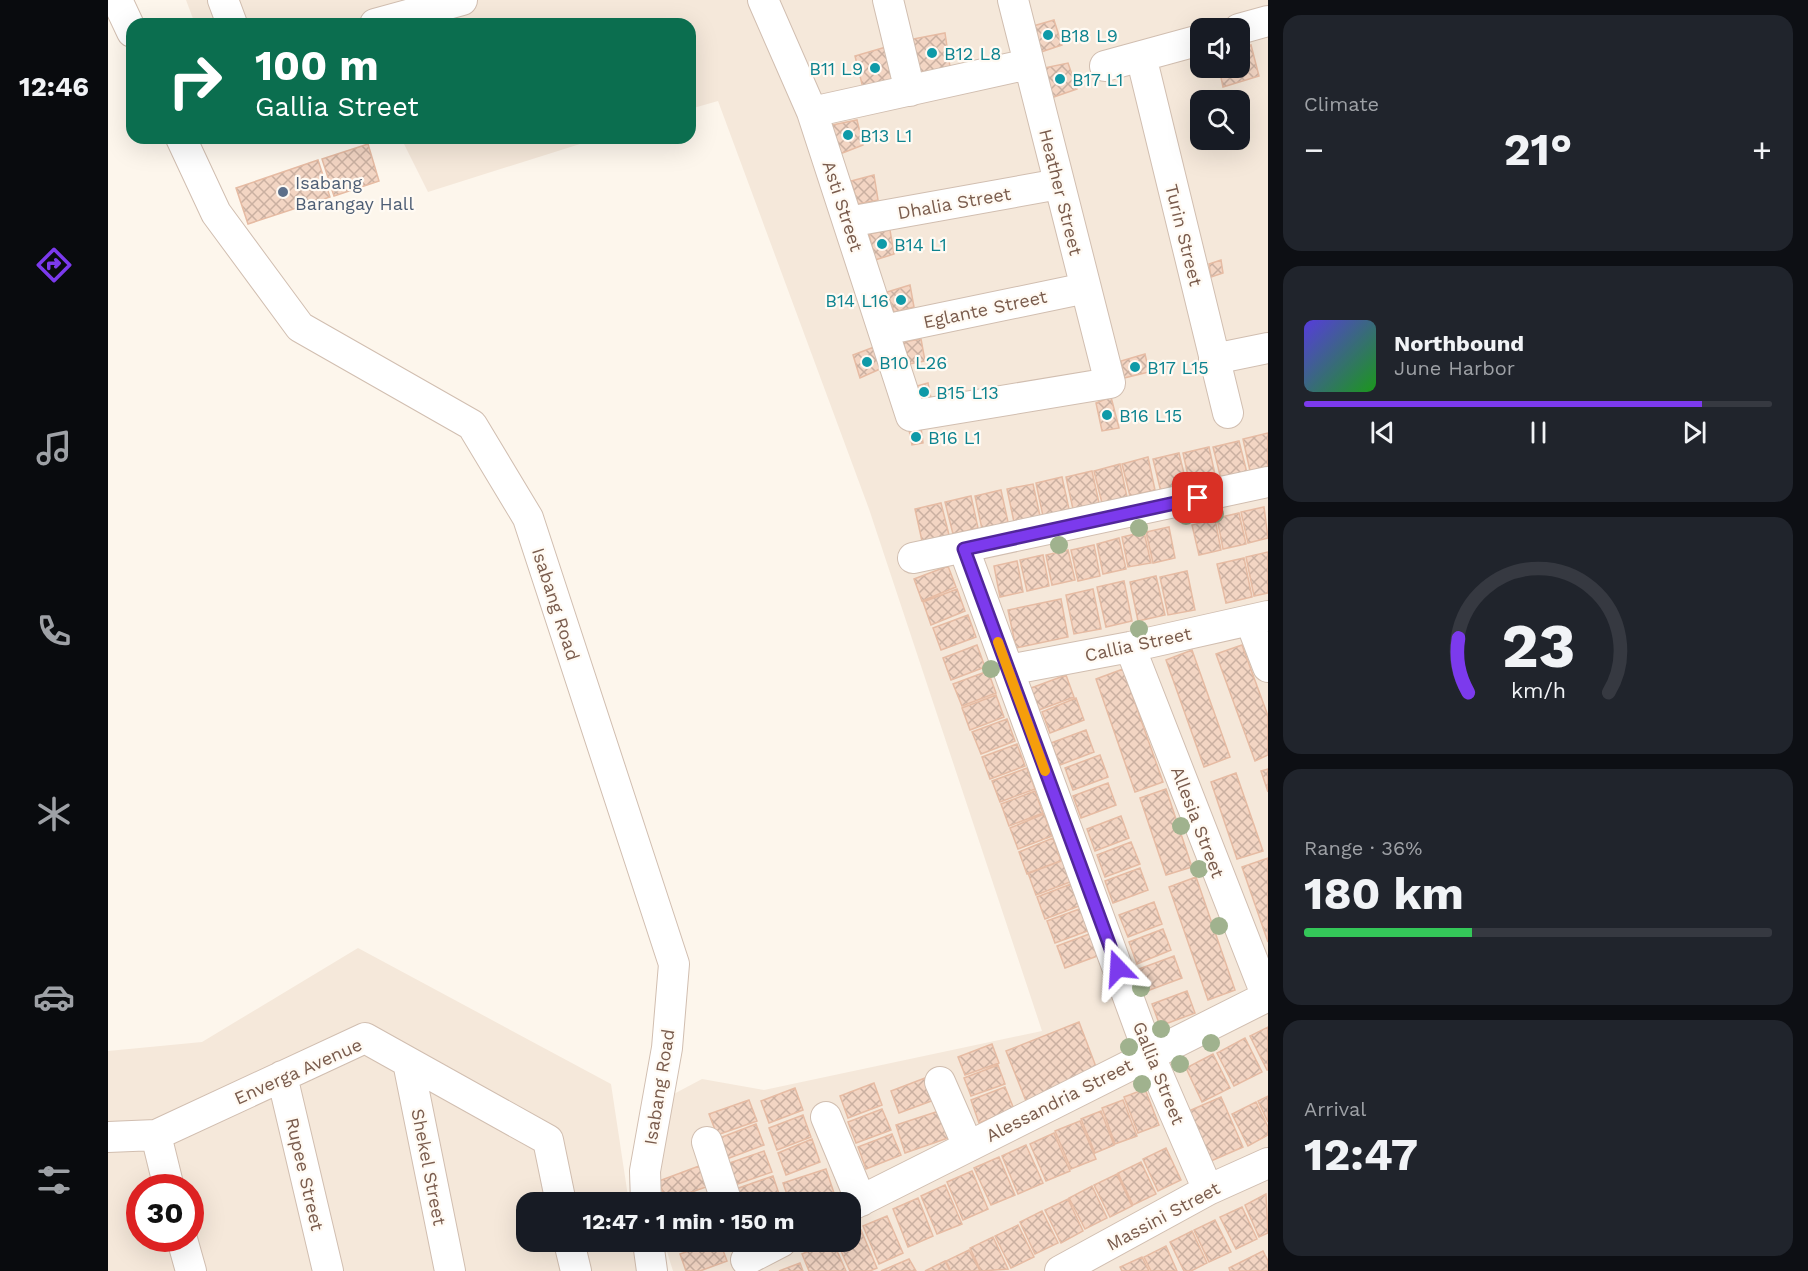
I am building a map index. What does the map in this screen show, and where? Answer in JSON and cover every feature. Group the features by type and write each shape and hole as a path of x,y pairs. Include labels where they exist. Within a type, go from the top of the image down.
{"street":[{"path":"117,0 126,20"},
{"path":"223,0 230,18"},
{"path":"397,18 462,0"},
{"name":"Asti Street","path":"763,0 812,112 911,416"},
{"path":"888,0 910,91"},
{"name":"Heather Street","path":"911,416 1110,383 1013,0"},
{"path":"1105,66 1190,43"},
{"name":"Turin Street","path":"1141,56 1228,413"},
{"path":"812,112 1029,64"},
{"name":"Isabang Road","path":"184,144 216,213 300,327 472,425 528,518 674,964 668,1048 645,1171 646,1192"},
{"name":"Dhalia Street","path":"848,222 1059,184"},
{"name":"Eglante Street","path":"884,330 1086,288"},
{"path":"1214,359 1268,348"},
{"path":"913,558 964,549 1268,482"},
{"name":"Gallia Street","path":"964,549 1149,1054 1208,1190"},
{"path":"1259,618 1268,667"},
{"name":"Callia Street","path":"1008,670 1130,647 1259,618"},
{"name":"Allesia Street","path":"1130,647 1267,996"},
{"name":"Alessandria Street","path":"861,1200 1267,996"},
{"name":"Enverga Avenue","path":"108,1137 156,1135 365,1038 548,1140 559,1192"},
{"name":"Shekel Street","path":"408,1062 450,1271"},
{"name":"Rupee Street","path":"282,1076 327,1271"},
{"path":"940,1082 968,1146"},
{"path":"826,1117 852,1192"},
{"path":"156,1135 166,1174"},
{"path":"707,1142 723,1192"},
{"name":"Massini Street","path":"1060,1271 1208,1190 1268,1163"},
{"path":"186,1252 191,1271"},
{"path":"571,1252 576,1271"}],"shaded area":[{"path":"186,0 1268,0 1268,1271 673,1271 667,1252 861,1252 861,1192 658,1192 670,1096 702,1079 764,1090 1042,1031 869,509 718,101 696,107 696,18 193,18"},
{"path":"404,144 580,144 428,192"},
{"path":"358,948 611,1084 627,1192 516,1192 516,1252 636,1252 639,1271 108,1271 108,1051 202,1042"}],"building":[{"name":"B18 L9","path":"1054,20 1062,45 1041,52 1033,26"},
{"name":"B12 L8","path":"945,33 950,67 920,73 913,39"},
{"path":"1250,45 1259,76 1223,87 1221,78 1250,78"},
{"name":"B11 L9","path":"886,47 894,80 863,88 855,56"},
{"name":"B17 L1","path":"1068,63 1077,89 1051,98 1044,68"},
{"name":"B13 L1","path":"857,120 863,145 840,154 832,125"},
{"path":"368,144 379,181 334,196 322,159"},
{"name":"Isabang Barangay Hall","path":"318,160 330,197 248,224 236,188"},
{"path":"874,175 878,200 858,204 851,181"},
{"name":"B14 L1","path":"890,230 894,254 875,260 869,234"},
{"path":"1221,260 1223,273 1211,277 1209,264"},
{"name":"B14 L16","path":"910,285 914,307 894,312 887,292"},
{"path":"921,339 925,361 910,364 903,342"},
{"name":"B10 L26","path":"874,347 880,369 860,378 853,355"},
{"name":"B17 L15","path":"1145,354 1149,372 1124,378 1121,361"},
{"name":"B15 L13","path":"928,383 931,398 922,401 917,386"},
{"name":"B16 L15","path":"1111,397 1119,428 1102,431 1096,403"},
{"name":"B16 L1","path":"921,428 923,443 912,445 909,430"},
{"path":"1268,433 1268,467 1250,471 1243,439"},
{"path":"1239,441 1247,473 1221,479 1213,447"},
{"path":"1209,447 1216,479 1190,485 1183,453"},
{"path":"1179,453 1187,486 1161,492 1153,459"},
{"path":"1148,457 1155,490 1130,496 1122,464"},
{"path":"1120,464 1127,497 1102,503 1094,471"},
{"path":"1092,471 1099,503 1073,509 1066,477"},
{"path":"1062,477 1069,509 1043,516 1036,483"},
{"path":"1033,484 1040,516 1014,522 1007,489"},
{"path":"1001,490 1008,522 982,529 975,496"},
{"path":"971,496 978,528 953,534 945,502"},
{"path":"941,503 949,535 922,541 915,509"},
{"path":"1264,507 1268,538 1248,543 1241,512"},
{"path":"1239,513 1246,544 1223,549 1217,518"},
{"path":"1215,519 1221,550 1199,555 1192,525"},
{"path":"1169,527 1175,558 1153,563 1146,532"},
{"path":"1144,532 1151,563 1128,567 1122,537"},
{"path":"1119,538 1126,569 1103,574 1097,544"},
{"path":"1094,545 1100,576 1078,581 1071,550"},
{"path":"1068,550 1075,580 1052,585 1046,555"},
{"path":"1268,552 1268,593 1254,596 1246,557"},
{"path":"1043,555 1049,586 1027,591 1020,560"},
{"path":"1244,558 1252,597 1226,603 1217,564"},
{"path":"1017,561 1023,592 1000,597 994,566"},
{"path":"948,566 956,587 922,601 914,579"},
{"path":"1187,571 1195,610 1168,615 1160,577"},
{"path":"1156,576 1165,615 1138,621 1130,582"},
{"path":"1124,581 1132,621 1106,627 1097,587"},
{"path":"957,589 965,611 931,625 923,602"},
{"path":"1093,589 1101,629 1074,634 1066,595"},
{"path":"1061,599 1068,637 1016,648 1008,610"},
{"path":"968,615 976,637 941,650 933,628"},
{"path":"977,645 985,667 951,680 943,658"},
{"path":"1242,645 1268,716 1268,755 1255,761 1216,654"},
{"path":"1192,650 1230,757 1204,767 1166,660"},
{"path":"1123,669 1163,782 1135,792 1096,679"},
{"path":"988,671 996,693 962,706 953,684"},
{"path":"1066,675 1074,697 1039,710 1031,688"},
{"path":"996,695 1004,717 970,730 962,708"},
{"path":"1076,698 1084,720 1050,733 1042,712"},
{"path":"1007,719 1015,741 981,754 972,732"},
{"path":"1086,730 1094,752 1060,765 1051,743"},
{"path":"1017,744 1025,766 990,779 982,757"},
{"path":"1100,755 1108,777 1073,790 1065,768"},
{"path":"1027,768 1035,789 1000,802 992,781"},
{"path":"1268,769 1268,792 1261,771"},
{"path":"1236,773 1263,851 1237,859 1211,782"},
{"path":"1108,783 1116,805 1081,818 1073,796"},
{"path":"1166,789 1192,867 1166,875 1140,798"},
{"path":"1035,791 1043,813 1009,826 1001,804"},
{"path":"1044,814 1052,836 1018,849 1010,828"},
{"path":"1121,816 1129,838 1095,851 1087,829"},
{"path":"1053,838 1061,861 1027,874 1019,852"},
{"path":"1131,842 1140,864 1105,877 1097,855"},
{"path":"1268,858 1268,942 1242,867"},
{"path":"1063,860 1070,882 1036,895 1028,873"},
{"path":"1140,868 1148,890 1113,903 1105,881"},
{"path":"1196,877 1235,990 1208,1000 1169,887"},
{"path":"1071,884 1079,906 1045,919 1037,897"},
{"path":"1154,902 1162,924 1128,937 1119,915"},
{"path":"1082,908 1090,930 1055,943 1047,921"},
{"path":"1163,929 1171,950 1137,964 1129,942"},
{"path":"1092,933 1100,955 1065,968 1057,946"},
{"path":"1174,956 1182,978 1147,991 1139,969"},
{"path":"1187,991 1195,1013 1160,1026 1152,1004"},
{"path":"1079,1022 1098,1072 1026,1101 1006,1051"},
{"path":"1268,1027 1268,1070 1267,1070 1250,1036"},
{"path":"1245,1038 1262,1072 1234,1086 1217,1053"},
{"path":"992,1044 999,1063 965,1075 958,1057"},
{"path":"1213,1054 1230,1088 1202,1102 1186,1068"},
{"path":"998,1065 1005,1084 971,1096 964,1078"},
{"path":"925,1078 934,1100 899,1113 891,1091"},
{"path":"874,1083 882,1105 848,1118 840,1096"},
{"path":"1005,1087 1014,1109 979,1123 971,1100"},
{"path":"795,1088 803,1110 769,1123 761,1101"},
{"path":"1145,1089 1159,1125 1138,1133 1124,1097"},
{"path":"1268,1096 1268,1122 1258,1101"},
{"path":"1221,1097 1243,1147 1211,1161 1189,1111"},
{"path":"749,1100 757,1121 717,1135 709,1114"},
{"path":"1123,1100 1137,1136 1115,1144 1102,1108"},
{"path":"1256,1102 1268,1127 1268,1135 1248,1146 1232,1114"},
{"path":"882,1109 891,1130 856,1143 848,1122"},
{"path":"939,1111 948,1138 905,1153 896,1125"},
{"path":"1101,1111 1114,1145 1095,1153 1081,1119"},
{"path":"803,1115 811,1137 777,1150 769,1128"},
{"path":"1080,1121 1096,1159 1071,1169 1055,1131"},
{"path":"756,1124 764,1145 724,1160 717,1139"},
{"path":"1054,1133 1070,1171 1046,1181 1030,1144"},
{"path":"892,1134 901,1155 866,1169 858,1147"},
{"path":"812,1139 820,1162 786,1175 778,1153"},
{"path":"1026,1145 1043,1183 1018,1194 1002,1156"},
{"path":"1166,1148 1181,1180 1158,1191 1143,1159"},
{"path":"764,1151 772,1172 732,1186 724,1165"},
{"path":"999,1157 1015,1195 991,1205 974,1168"},
{"path":"1141,1162 1156,1194 1133,1205 1118,1173"},
{"path":"699,1166 706,1187 692,1192 663,1192 659,1181"},
{"path":"826,1169 834,1192 786,1192 783,1183"},
{"path":"972,1171 988,1209 963,1220 947,1182"},
{"path":"1117,1174 1132,1206 1110,1217 1094,1185"},
{"path":"773,1176 778,1192 734,1192 733,1190"},
{"path":"945,1185 962,1224 937,1234 921,1196"},
{"path":"1092,1186 1107,1218 1085,1229 1069,1198"},
{"path":"1266,1194 1268,1233 1259,1237 1245,1205"},
{"path":"918,1198 933,1236 908,1247 893,1209"},
{"path":"1068,1199 1083,1231 1061,1243 1045,1210"},
{"path":"1242,1207 1257,1239 1236,1249 1220,1217"},
{"path":"1042,1211 1058,1243 1035,1254 1020,1222"},
{"path":"887,1216 903,1253 879,1264 863,1226"},
{"path":"1215,1220 1231,1252 1209,1262 1194,1230"},
{"path":"1018,1225 1034,1257 1011,1268 995,1236"},
{"path":"861,1230 877,1268 870,1271 850,1271 841,1252 861,1252"},
{"path":"1192,1231 1207,1263 1191,1271 1184,1271 1170,1242"},
{"path":"993,1237 1008,1269 981,1271 970,1248"},
{"path":"1166,1246 1177,1271 1151,1271 1144,1257"},
{"path":"969,1250 980,1271 951,1271 946,1261"},
{"path":"1263,1251 1268,1261 1268,1271 1230,1271 1229,1268"},
{"path":"724,1252 727,1261 700,1271 686,1271 680,1254"},
{"path":"837,1252 846,1271 809,1271 802,1254"},
{"path":"1142,1257 1149,1271 1122,1271 1120,1267"},
{"path":"909,1259 916,1271 881,1271"},
{"path":"945,1261 950,1271 925,1271"},
{"path":"800,1263 803,1271 779,1271"}],"slow traffic":[{"path":"998,642 1045,771"}],"place":[{"name":"B18 L9","path":"1048,35"},
{"name":"B12 L8","path":"932,53"},
{"name":"B11 L9","path":"875,68"},
{"name":"B17 L1","path":"1060,79"},
{"name":"B13 L1","path":"848,135"},
{"name":"Isabang Barangay Hall","path":"283,192"},
{"name":"B14 L1","path":"882,244"},
{"name":"B14 L16","path":"901,300"},
{"name":"B10 L26","path":"867,362"},
{"name":"B17 L15","path":"1135,367"},
{"name":"B15 L13","path":"924,392"},
{"name":"B16 L15","path":"1107,415"},
{"name":"B16 L1","path":"916,437"}],"route":[{"path":"1118,968 964,549 1198,498"}]}
